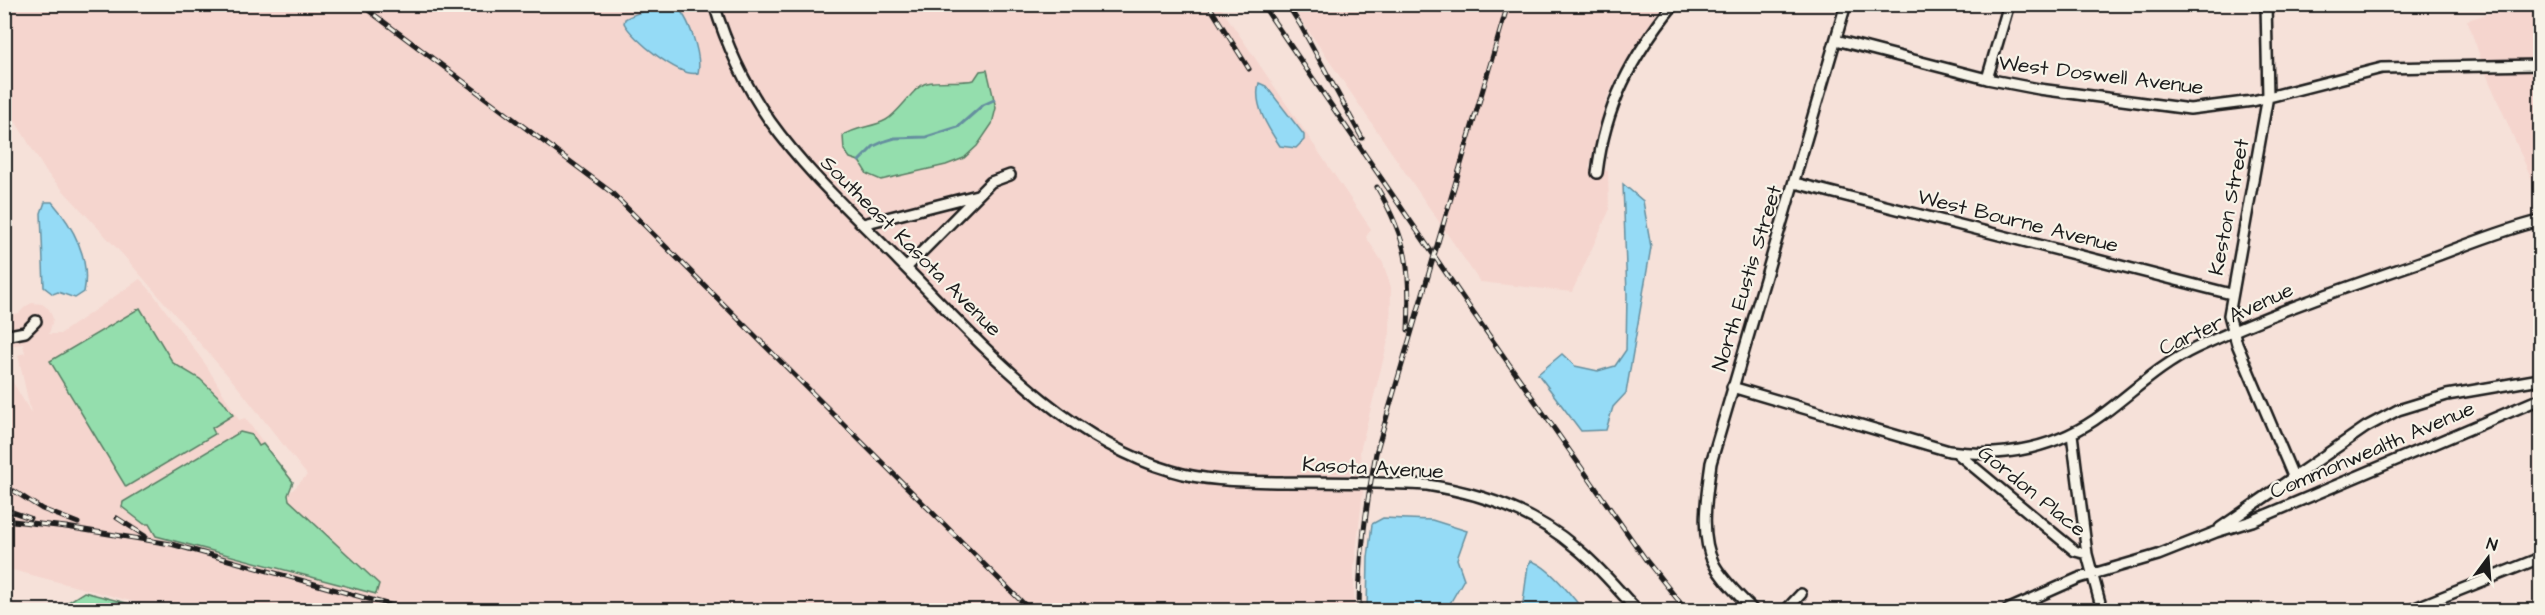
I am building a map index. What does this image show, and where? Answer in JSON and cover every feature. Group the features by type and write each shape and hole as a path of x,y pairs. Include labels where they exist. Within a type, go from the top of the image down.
{"street":[{"name":"Southeast Kasota Avenue","path":"714,4 734,57 769,120 813,175 1000,363 1033,392 1089,431 1142,459"},
{"path":"1597,172 1603,136 1616,93 1644,45 1674,4"},
{"name":"North Eustis Street","path":"1753,610 1714,565 1706,529 1708,483 1716,440 1795,183 1846,4"},
{"path":"1987,78 2008,4"},
{"name":"Keston Street","path":"2266,4 2268,96 2229,315 2233,332 2294,476"},
{"name":"West Doswell Avenue","path":"1836,40 1987,78 2039,88 2190,109 2253,101 2382,68 2541,65"},
{"path":"906,268 976,195 991,182 1010,175"},
{"name":"West Bourne Avenue","path":"1795,183 2232,294"},
{"path":"863,224 976,195"},
{"name":"Carter Avenue","path":"1732,387 1956,452 1995,454 2014,452 2072,435 2106,412 2146,378 2170,362 2233,332 2319,297 2541,221"},
{"path":"4,336 25,332 36,321"},
{"name":"Commonwealth Avenue","path":"2216,532 2366,427 2414,403 2541,379"},
{"name":"Commonwealth Avenue","path":"2007,610 2092,574 2158,555 2216,532 2252,521 2541,399"},
{"path":"2072,435 2087,554 2102,610"},
{"name":"Gordon Place","path":"1956,452 2075,551 2087,554"},
{"name":"Kasota Avenue","path":"1142,459 1171,471 1202,478 1427,485 1472,494 1535,520 1569,542 1596,566 1637,610"},
{"path":"2413,610 2541,558"},
{"path":"1786,610 1801,594"}],"shaded area":[{"path":"5,4 1219,5 1371,229 1366,237 1383,263 1391,287 1390,333 1360,451 1363,491 1354,568 1354,610 165,610 5,568 5,369 31,413 18,355 25,353 23,344 5,346 4,302 8,316 19,313 32,303 42,304 49,309 53,319 49,334 60,334 140,279 206,365 239,420 245,418 293,482 289,494 307,475 237,386 124,256 46,172 5,104"},
{"path":"1291,5 1666,5 1620,71 1607,98 1589,168 1608,171 1609,211 1572,292 1480,282"},
{"path":"2518,5 2540,5 2540,198 2487,76 2467,20"}],"green space":[{"path":"987,70 996,108 992,124 977,146 964,158 946,165 881,180 867,174 859,161 850,158 844,150 843,136 853,130 886,120 922,85 932,82 974,80 980,71"},
{"path":"140,308 173,363 200,379 223,401 233,415 212,428 215,434 126,487 50,361"},
{"path":"240,432 252,435 259,446 263,444 293,482 288,495 289,500 379,584 376,594 156,536 149,524 144,524 122,507 123,502"},
{"path":"84,592 153,610 61,610 62,606"}],"water":[{"path":"675,6 685,18 693,37 698,57 698,73 680,70 657,56 636,38 624,23 625,19 637,13"},
{"path":"1259,83 1266,86 1304,135 1304,140 1296,148 1280,146 1271,132 1258,100"},
{"path":"1623,184 1643,201 1651,247 1626,393 1613,407 1606,430 1581,431 1538,374 1562,354 1575,366 1598,371 1615,366 1626,350 1627,295"},
{"path":"45,202 52,202 67,222 82,255 85,267 84,292 75,298 58,292 53,294 44,287 41,213"},
{"path":"1383,518 1432,520 1467,531 1457,559 1464,579 1449,605 1442,610 1367,610 1368,558 1372,524"},
{"path":"1531,561 1545,568 1583,610 1522,610 1528,565"}],"waterway":[{"path":"859,161 874,146 885,141 895,138 926,137 958,127 983,105 994,100"}],"railway":[{"path":"360,4 611,192 1030,610"},
{"path":"1208,4 1249,69"},
{"path":"1262,4 1646,560 1686,610"},
{"path":"1287,4 1362,138"},
{"path":"1359,610 1364,531 1376,453 1508,4"},
{"path":"1377,187 1395,224 1405,256 1409,290 1408,330"},
{"path":"14,491 42,509 78,523"},
{"path":"4,509 30,518"},
{"path":"117,518 145,536"},
{"path":"4,520 66,527 171,544 408,610"}]}
